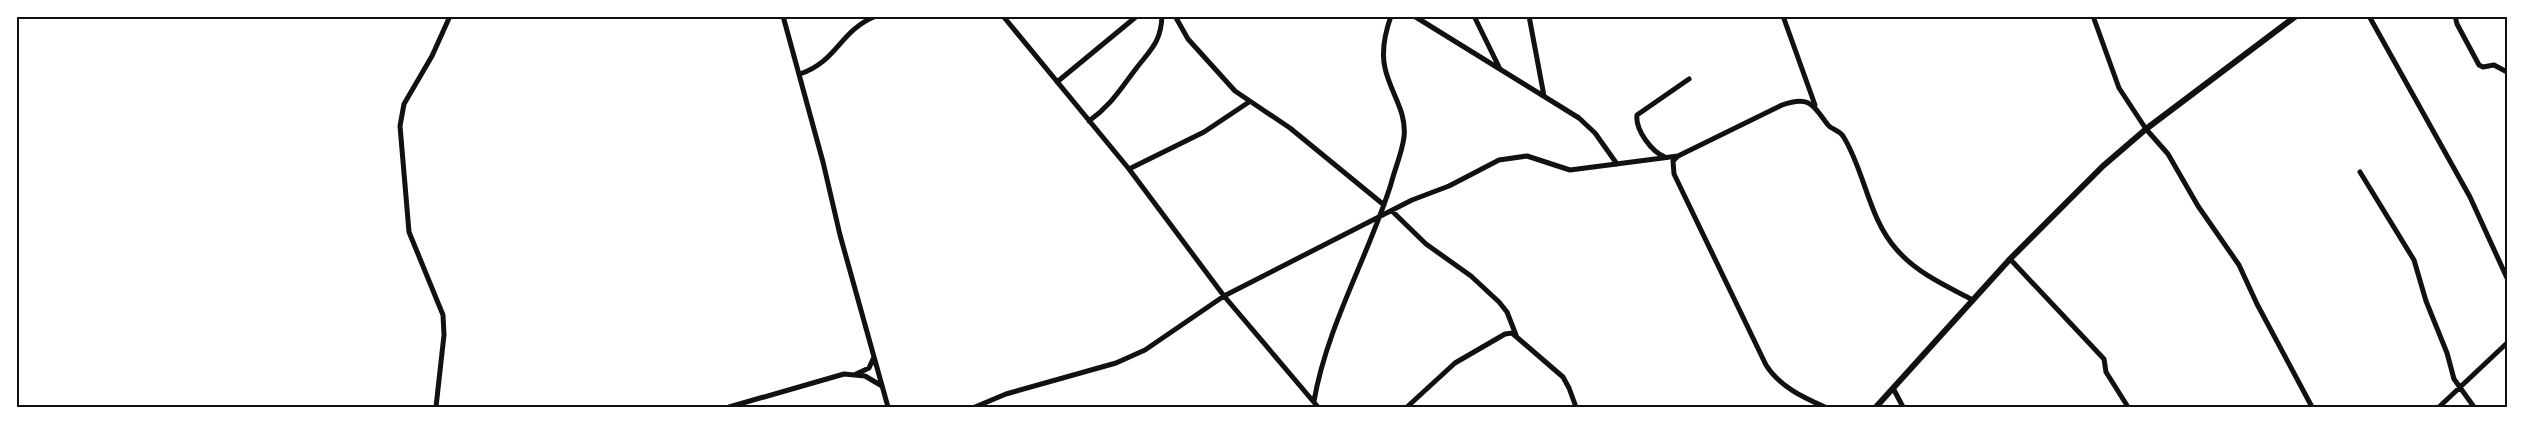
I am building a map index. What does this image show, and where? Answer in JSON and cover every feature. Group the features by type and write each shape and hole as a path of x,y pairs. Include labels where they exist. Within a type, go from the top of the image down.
{"street":[{"path":"436,407 444,335 443,315 409,232 400,126 404,104 432,56 450,16"},
{"path":"783,16 825,168 840,235 888,407"},
{"path":"800,74 823,64 855,27 876,16"},
{"path":"1003,16 1129,169 1224,296 1318,407"},
{"path":"1057,82 1137,16"},
{"path":"1089,121 1112,102 1150,53 1159,35 1162,16"},
{"path":"1175,16 1188,39 1235,92 1295,132 1384,205"},
{"path":"1314,401 1321,365 1379,219 1404,135 1402,112 1389,81 1384,60 1384,40 1391,16"},
{"path":"1414,16 1544,96 1588,126 1617,164"},
{"path":"1474,16 1501,70"},
{"path":"1529,16 1544,96"},
{"path":"1783,16 1815,105 1829,126 1840,132 1844,138 1881,226 1898,251 1926,274 1973,300"},
{"path":"2092,16 2120,88 2146,130 2168,154 2198,206 2234,256 2312,407"},
{"path":"1876,407 2010,259 2103,166 2146,130 2296,16"},
{"path":"2369,16 2470,197 2507,278"},
{"path":"2455,16 2457,24 2479,65 2483,67 2494,65 2507,72"},
{"path":"1666,158 1653,150 1638,125 1637,115 1688,79"},
{"path":"975,407 1006,394 1116,363 1149,347 1224,296 1392,211 1449,186 1487,164 1510,157 1534,157 1570,170 1678,156 1782,105 1800,100 1815,105"},
{"path":"1129,169 1204,132 1249,102"},
{"path":"1678,156 1673,161 1674,174 1766,365 1776,379 1824,407"},
{"path":"2360,172 2414,260 2452,372 2474,407"},
{"path":"1392,211 1426,244 1471,276 1499,302 1507,312 1516,335"},
{"path":"2010,259 2104,359 2106,372 2128,407"},
{"path":"1407,407 1456,363 1504,334 1512,333 1562,377 1570,388 1576,407"},
{"path":"2439,407 2507,343"},
{"path":"729,407 817,380 856,374 869,368 874,357"},
{"path":"856,374 865,376 882,386"},
{"path":"1893,388 1903,407"}]}
